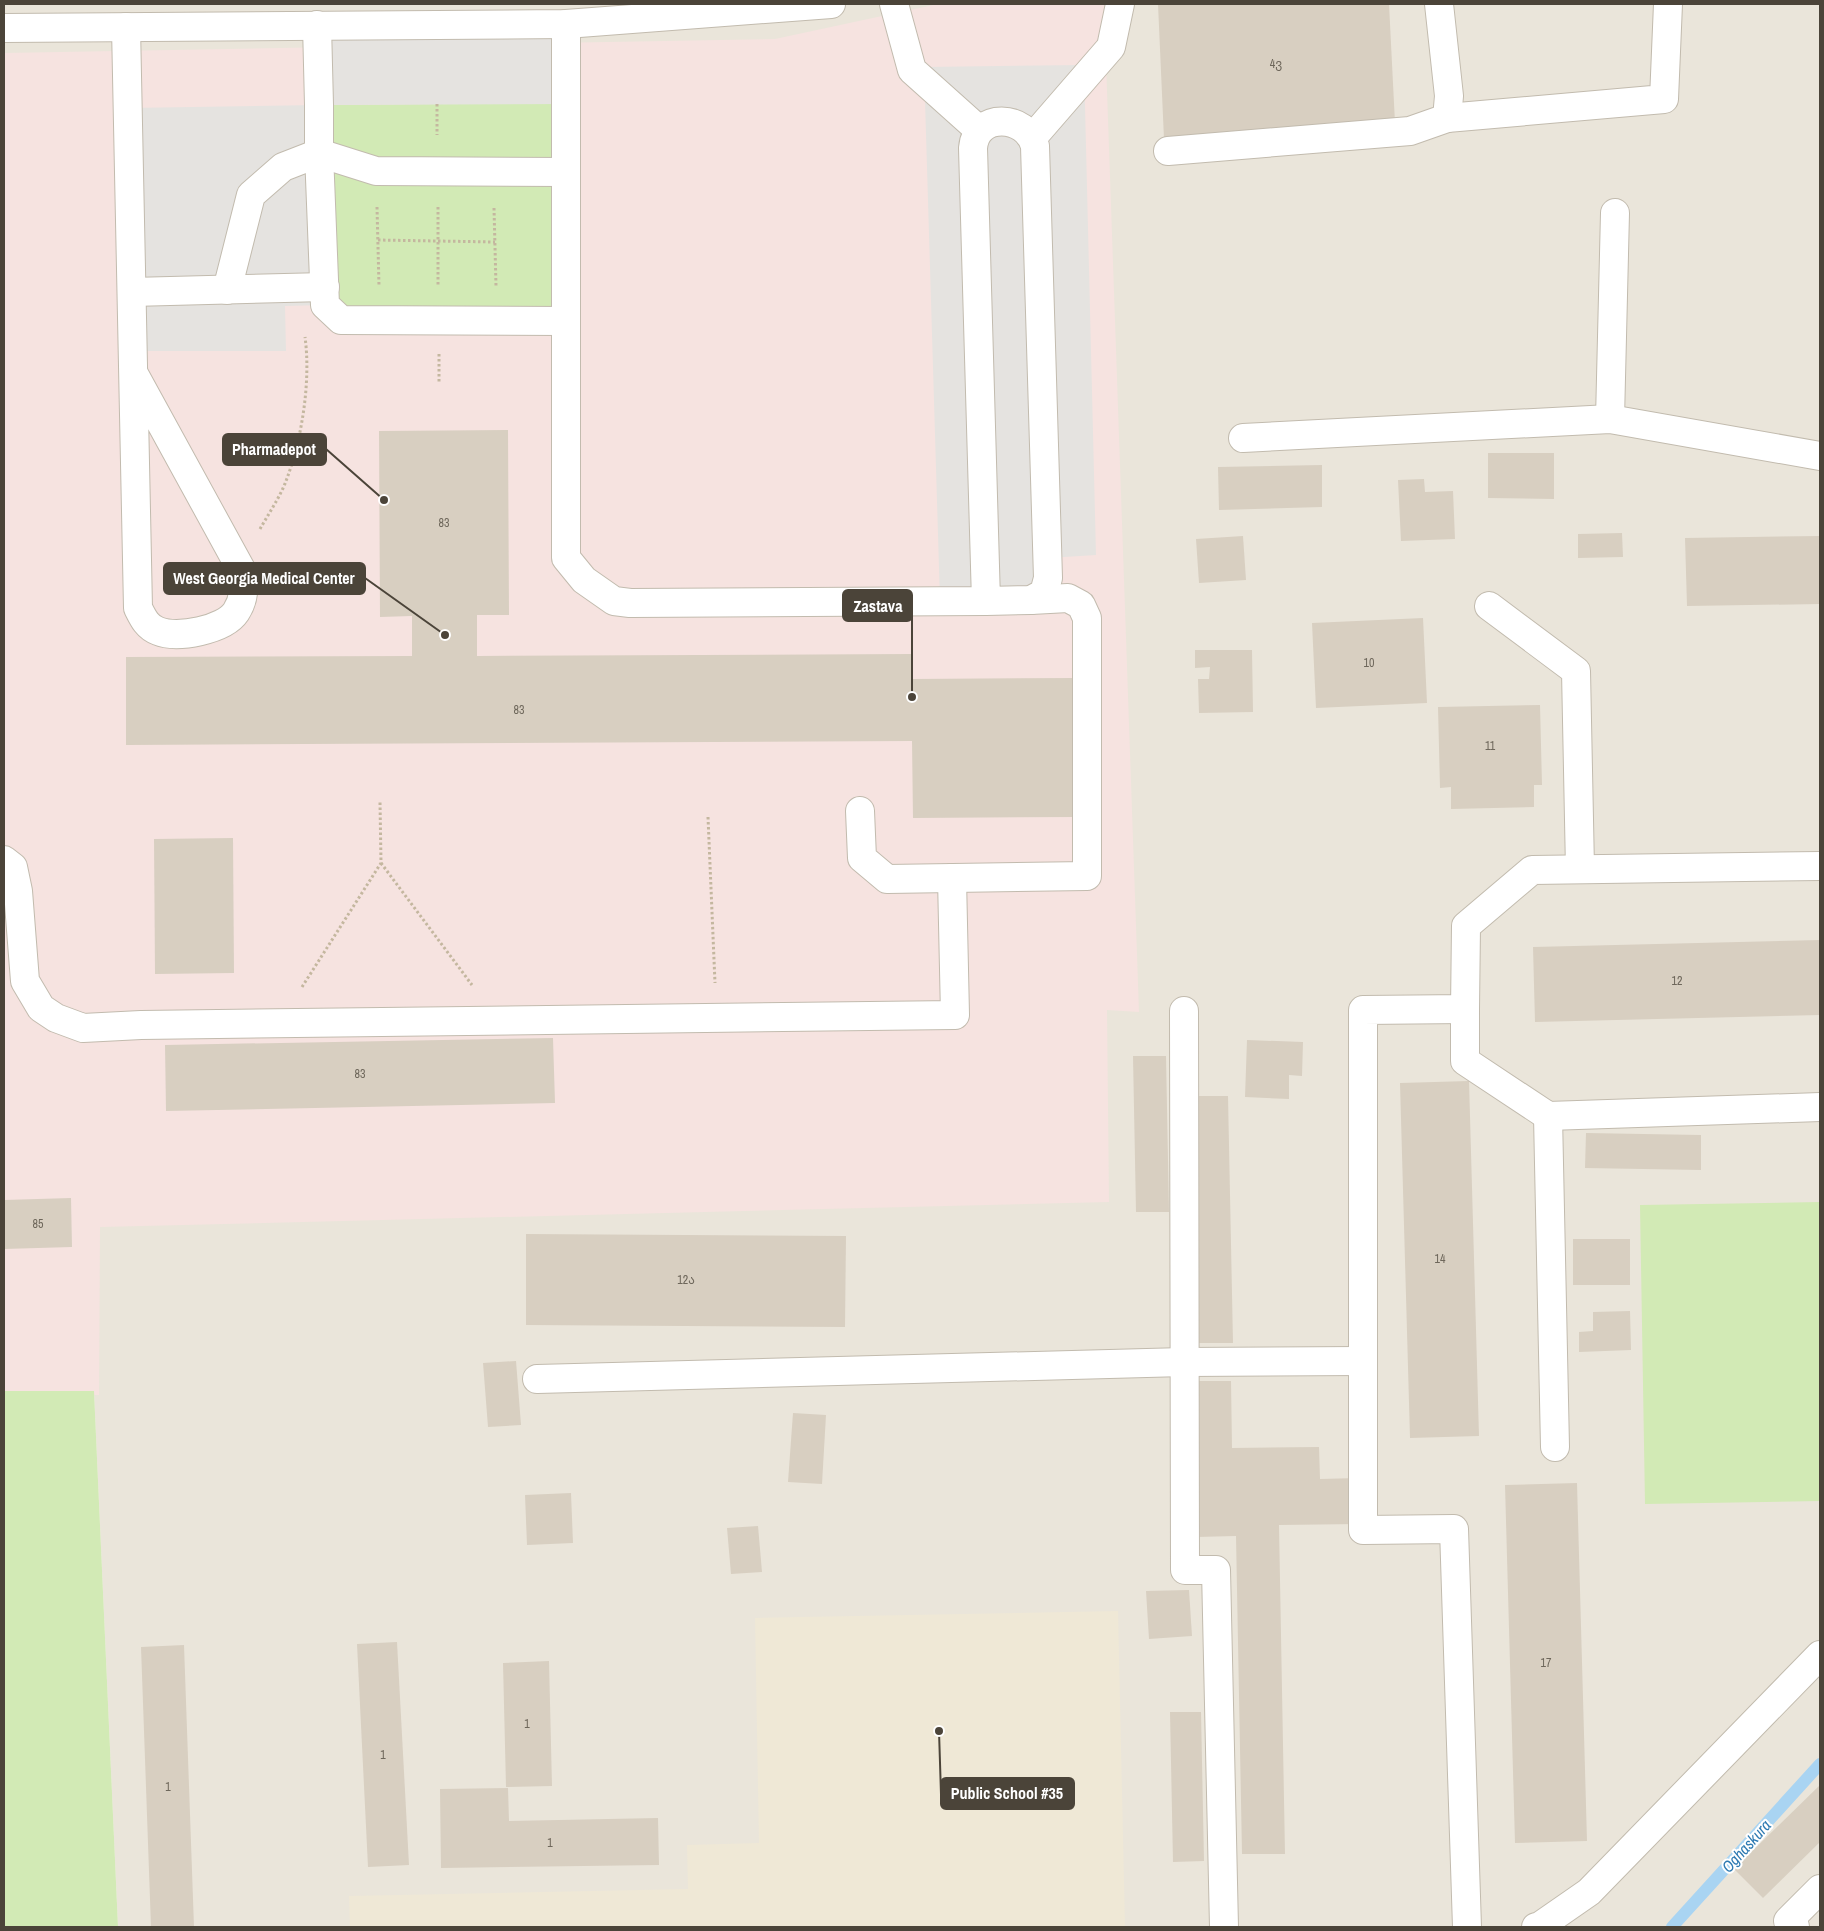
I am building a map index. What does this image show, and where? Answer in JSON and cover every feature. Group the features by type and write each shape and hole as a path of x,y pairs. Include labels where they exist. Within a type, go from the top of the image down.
{"street":[{"path":"4,28 566,24 831,4"},
{"path":"894,4 912,70 979,130"},
{"path":"1032,137 1111,47 1120,4"},
{"path":"1439,4 1448,96 1447,118"},
{"path":"1168,151 1410,131 1447,118 1664,99 1668,4"},
{"path":"566,24 566,558 584,580 614,601 630,603 986,601 1068,598 1081,605 1087,618 1087,876 887,879 862,858 860,811"},
{"path":"316,25 325,305 341,320 565,321"},
{"path":"126,27 138,608 144,622 158,631 180,634 212,629 236,614 245,592 242,572 134,374"},
{"path":"986,601 972,148 973,139 979,130 992,123 1006,121 1024,127 1032,137 1035,146 1048,578 1044,593 1031,600"},
{"path":"227,290 251,195 283,167 319,153 376,172 565,172"},
{"path":"1610,419 1615,213"},
{"path":"132,292 325,287"},
{"path":"1243,438 1610,419 1820,456"},
{"path":"1489,606 1576,671 1580,869"},
{"path":"4,860 13,867 18,891 25,981 41,1008 56,1018 83,1028 141,1025 955,1015 952,878"},
{"path":"1820,866 1532,870 1466,926 1465,1008 1465,1061 1548,1116 1820,1107"},
{"path":"1465,1008 1363,1010 1362,1361 1363,1530 1454,1529 1467,1927"},
{"path":"1184,1011 1185,1570 1216,1570 1224,1927"},
{"path":"1548,1116 1555,1447"},
{"path":"537,1378 1184,1362 1362,1361"},
{"path":"1536,1927 1589,1892 1820,1655"},
{"path":"1795,1927 1788,1921 1820,1889"}],"path":[{"path":"437,104 438,320"},
{"path":"376,172 380,321"},
{"path":"494,172 496,321"},
{"path":"378,240 495,242"},
{"path":"235,559 259,531 286,482 306,398 307,352 300,306 293,288"},
{"path":"279,1023 381,863 380,802"},
{"path":"708,817 716,1018"},
{"path":"381,863 498,1021"}],"shaded area":[{"path":"4,4 1820,4 1820,1927 118,1927 94,1391 4,1391"},
{"path":"938,4 1104,4 1139,1012 1107,1010 1109,1202 100,1227 99,1395 4,1396 4,53 775,39"},
{"path":"566,24 566,104 319,105 317,25"},
{"path":"1084,65 1096,555 1048,558 1044,593 940,601 924,67"},
{"path":"319,105 325,305 285,306 286,351 133,351 128,108"},
{"path":"1118,1611 1125,1927 350,1927 349,1896 688,1889 687,1845 759,1843 755,1618"}],"green space":[{"path":"566,104 565,321 325,305 319,105"},
{"path":"1820,1202 1820,1501 1645,1504 1640,1205"},
{"path":"4,1391 94,1391 118,1927 4,1927"}],"building":[{"path":"1158,4 1389,4 1395,123 1164,139"},
{"path":"508,430 509,615 477,615 477,656 912,654 912,679 1076,678 1077,817 913,818 912,741 126,745 126,657 412,656 412,616 380,617 379,431"},
{"path":"1488,453 1554,453 1554,499 1488,498"},
{"path":"1322,465 1322,507 1219,510 1218,467"},
{"path":"1424,479 1425,492 1453,491 1455,539 1401,541 1398,480"},
{"path":"1622,533 1623,557 1578,558 1578,534"},
{"path":"1243,536 1246,580 1199,583 1196,539"},
{"path":"1820,536 1820,604 1687,606 1685,538"},
{"path":"1423,618 1427,703 1316,708 1312,623"},
{"path":"1195,650 1252,650 1253,712 1199,713 1198,679 1209,679 1210,667 1195,668"},
{"path":"1540,705 1542,785 1534,785 1534,807 1451,809 1451,787 1440,788 1438,707"},
{"path":"233,838 234,973 155,974 154,839"},
{"path":"1820,940 1820,1015 1535,1022 1533,947"},
{"path":"553,1038 555,1103 166,1111 165,1045"},
{"path":"1247,1040 1303,1042 1302,1076 1289,1075 1289,1099 1245,1097"},
{"path":"1133,1056 1166,1056 1169,1212 1136,1212"},
{"path":"1469,1081 1479,1436 1410,1438 1400,1083"},
{"path":"1192,1096 1228,1096 1233,1343 1197,1343"},
{"path":"1586,1133 1701,1135 1701,1170 1585,1168"},
{"path":"71,1198 72,1247 4,1249 4,1200"},
{"path":"526,1234 846,1236 845,1327 526,1325"},
{"path":"1573,1239 1630,1239 1630,1285 1573,1285"},
{"path":"1630,1311 1631,1350 1579,1352 1579,1332 1593,1331 1593,1312"},
{"path":"516,1361 521,1425 488,1427 483,1363"},
{"path":"1193,1381 1231,1381 1232,1448 1319,1447 1320,1479 1358,1478 1359,1524 1279,1525 1285,1854 1242,1854 1236,1536 1196,1537"},
{"path":"793,1413 826,1415 822,1484 788,1482"},
{"path":"1577,1483 1587,1841 1515,1843 1505,1485"},
{"path":"571,1493 573,1543 527,1545 525,1495"},
{"path":"758,1526 762,1572 731,1574 727,1528"},
{"path":"1189,1590 1192,1636 1149,1639 1146,1591"},
{"path":"397,1642 409,1865 368,1867 357,1644"},
{"path":"184,1645 194,1927 151,1927 141,1647"},
{"path":"549,1661 552,1786 506,1787 503,1663"},
{"path":"1170,1712 1201,1712 1204,1861 1173,1862"},
{"path":"1820,1785 1820,1842 1763,1898 1734,1869"},
{"path":"508,1788 509,1821 658,1818 659,1865 441,1868 440,1789"}],"waterway":[{"name":"Oghaskura","path":"1672,1927 1820,1764"}],"place":[{"name":"Pharmadepot","path":"384,500"},
{"name":"West Georgia Medical Center","path":"445,635"},
{"name":"Zastava","path":"912,697"},
{"name":"Public School #35","path":"939,1731"}]}
